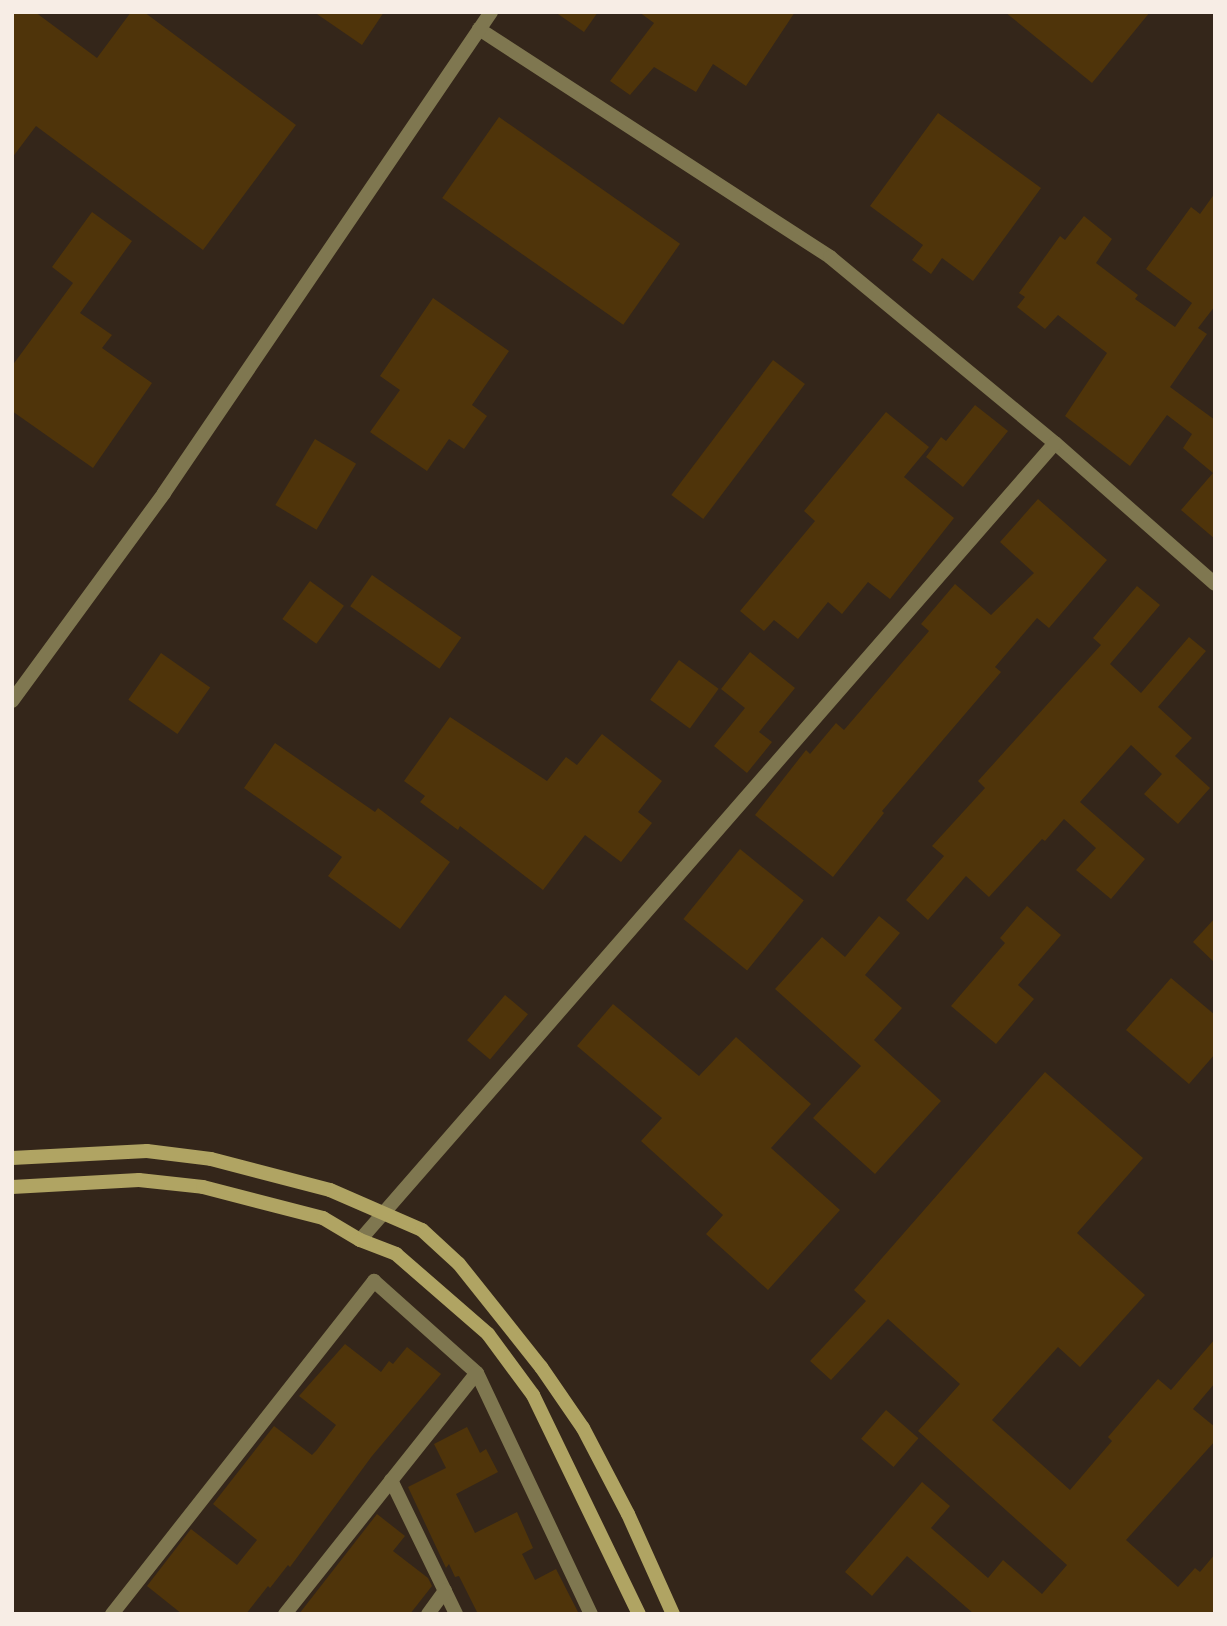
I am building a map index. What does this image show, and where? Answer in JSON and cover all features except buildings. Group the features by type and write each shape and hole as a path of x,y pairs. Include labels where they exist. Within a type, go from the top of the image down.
{"street":[{"path":"12,701 164,493 491,12"},
{"path":"479,29 830,257 1055,443 1215,584"},
{"path":"360,1240 1055,443"},
{"path":"12,1158 147,1151 211,1159 330,1190 384,1211 422,1230 459,1264 541,1367 583,1428 628,1514 673,1614"},
{"path":"12,1187 139,1180 203,1187 323,1218 360,1240 396,1254 488,1334 533,1395 639,1614"},
{"path":"112,1614 374,1281 477,1373 591,1614"},
{"path":"285,1614 477,1373"},
{"path":"391,1480 456,1614"},
{"path":"428,1614 445,1591"}]}
